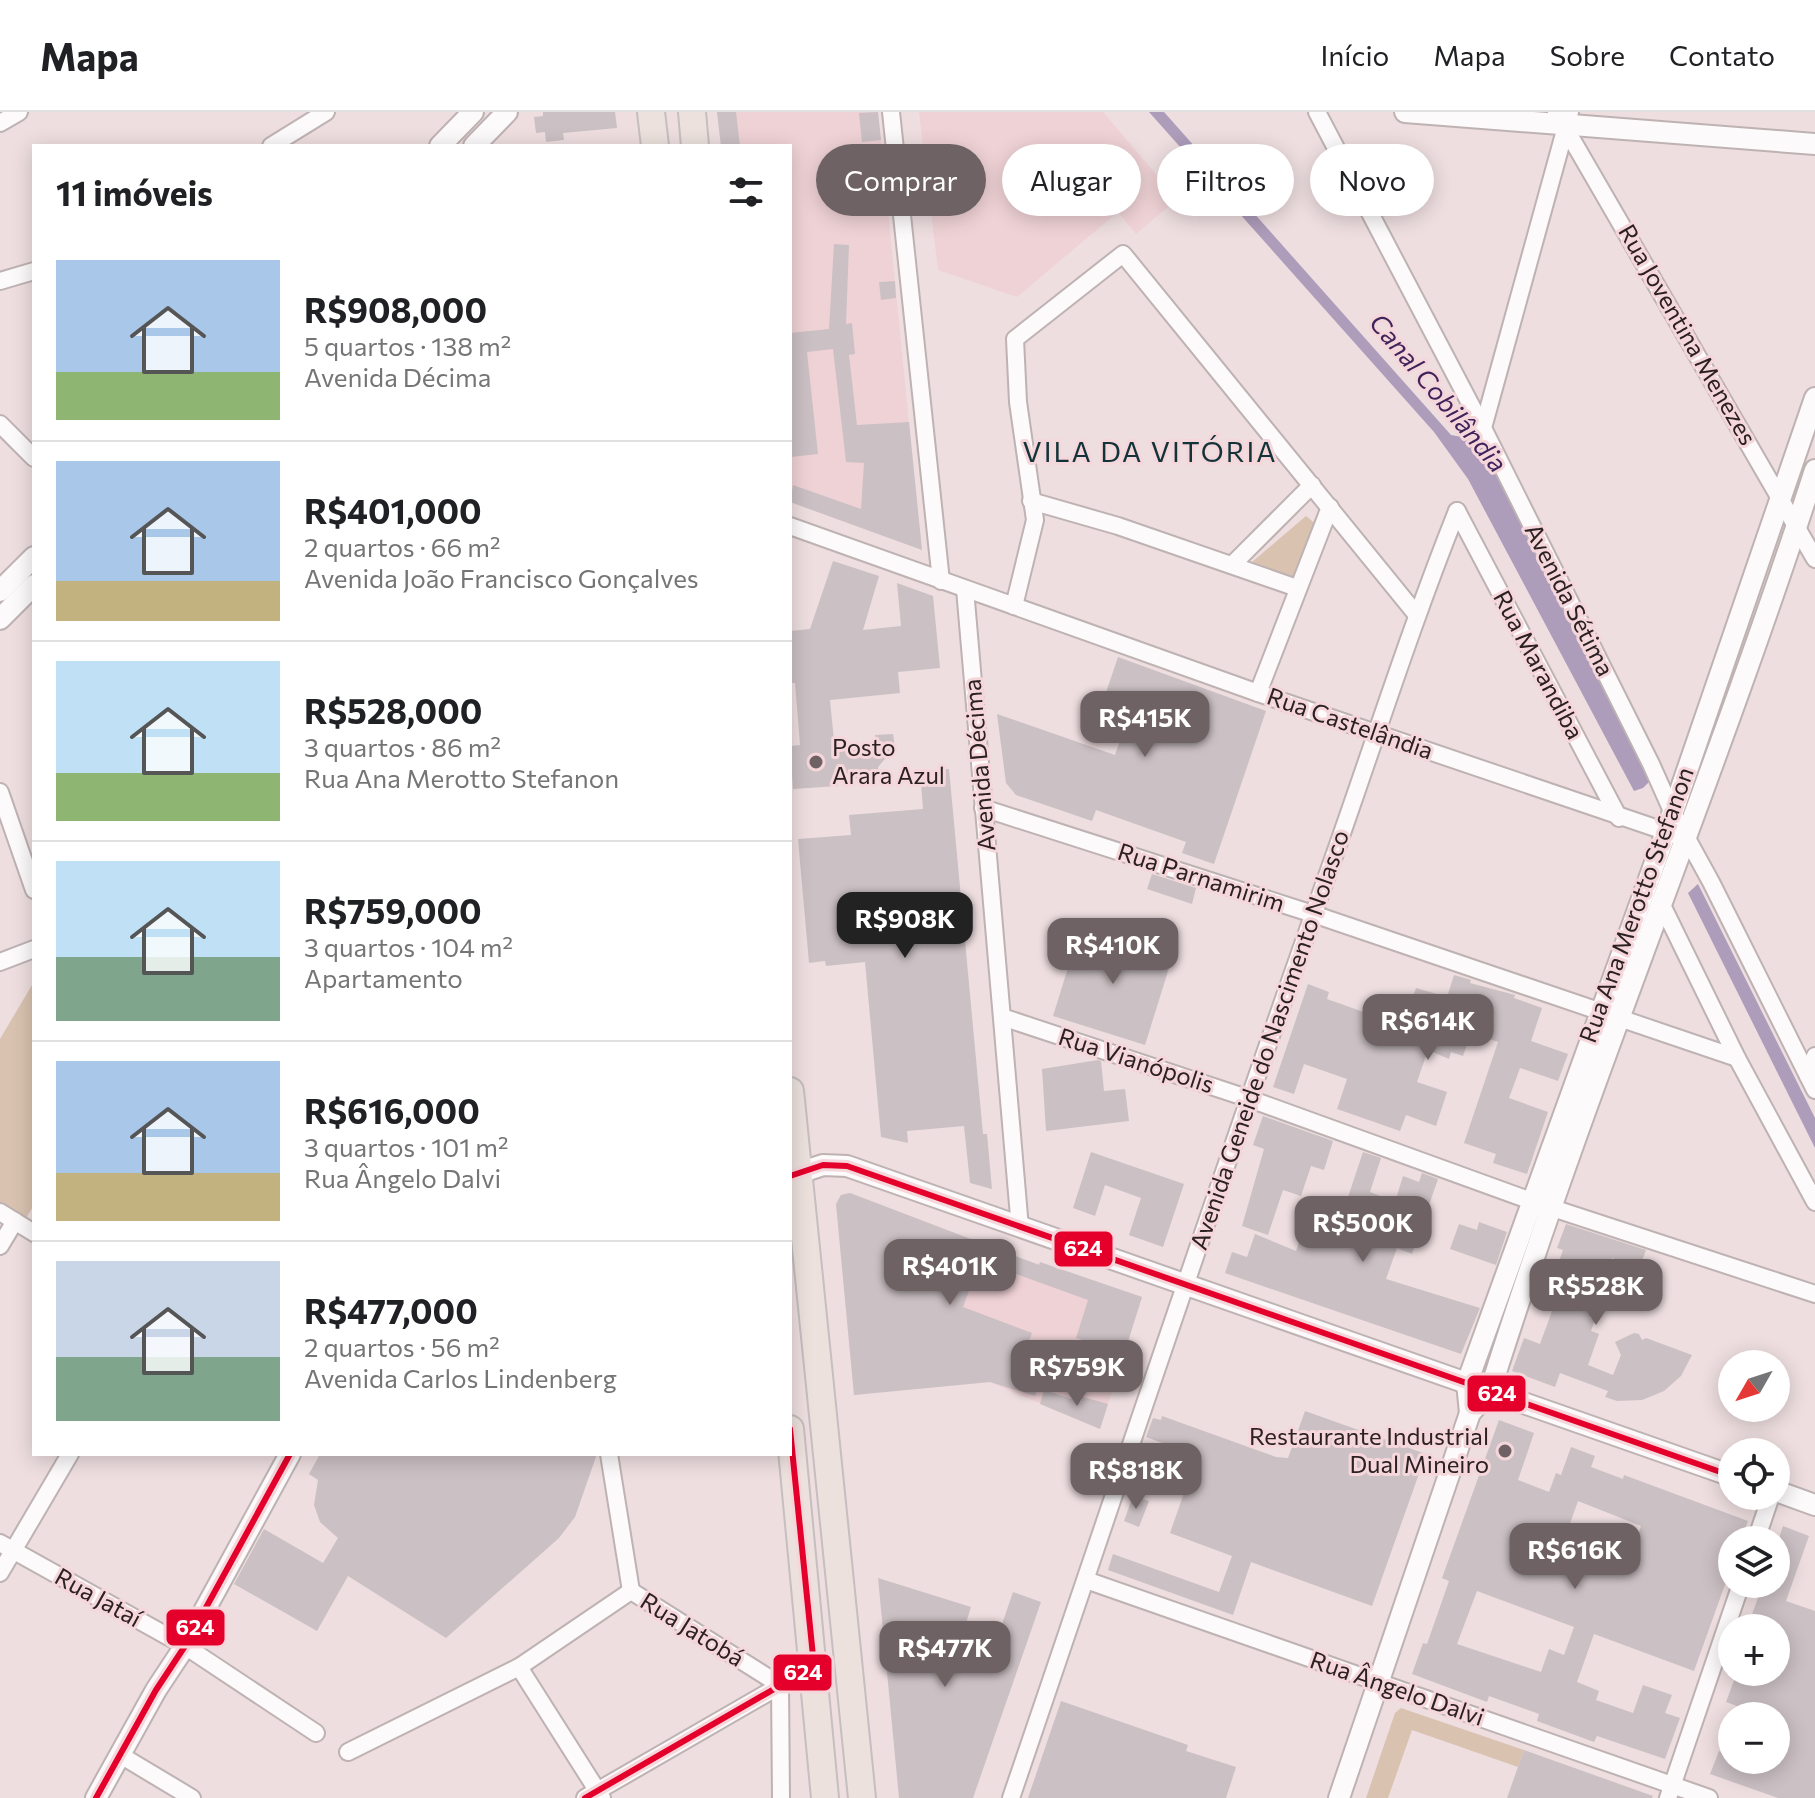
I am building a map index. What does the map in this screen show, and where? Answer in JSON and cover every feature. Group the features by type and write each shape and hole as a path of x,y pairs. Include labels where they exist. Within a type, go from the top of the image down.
{"main road":[{"path":"651,112 655,144"},
{"path":"692,112 695,144"},
{"path":"792,1133 794,1175 862,1798"},
{"path":"792,1449 825,1798"}],"street":[{"path":"0,123 19,112"},
{"path":"274,144 326,112"},
{"path":"442,144 473,112"},
{"path":"476,144 507,112"},
{"path":"891,112 941,581"},
{"name":"Avenida Sétima","path":"1317,112 1483,428 1672,811"},
{"path":"1405,112 1564,116 1815,144"},
{"path":"1483,428 1564,116"},
{"name":"Rua Joventina Menezes","path":"1564,116 1815,559"},
{"path":"1014,606 1035,520 1018,402 1015,339 1123,254 1416,614"},
{"path":"0,281 32,272"},
{"name":"Rua Ana Merotto Stefanon","path":"1470,1413 1467,1383 1620,1020 1660,901 1676,835 1672,811 1815,398"},
{"path":"0,424 32,456"},
{"name":"Rua Ana Merotto Stefanon","path":"1339,1798 1470,1413 1490,1391 1598,1013 1676,835 1796,527 1815,470"},
{"path":"1233,564 1312,485"},
{"path":"1031,501 1118,526 1297,588"},
{"path":"1258,693 1330,507"},
{"name":"Avenida Geneide do Nascimento Nolasco","path":"1011,1798 1247,1098 1378,733 1416,614 1457,511"},
{"name":"Rua Marandiba","path":"1457,511 1619,818"},
{"name":"Rua Castelândia","path":"792,527 1258,693 1676,835"},
{"path":"0,591 32,559"},
{"path":"0,619 32,587"},
{"name":"Avenida Décima","path":"965,589 1020,1228"},
{"path":"0,792 32,884"},
{"name":"Rua Parnamirim","path":"983,808 1313,914 1737,1058"},
{"path":"1676,835 1711,882 1811,1083"},
{"path":"1660,901 1737,1058 1815,1202"},
{"path":"0,962 32,950"},
{"name":"Rua Vianópolis","path":"1002,1017 1247,1098 1542,1205 1815,1294"},
{"path":"1811,1083 1815,1056"},
{"path":"794,1175 823,1165 847,1166 1718,1471"},
{"path":"0,1212 32,1232"},
{"path":"0,1246 15,1221"},
{"path":"0,1573 7,1547 69,1456"},
{"path":"96,1798 156,1690 185,1646 289,1456"},
{"path":"348,1752 519,1667 631,1591 609,1456"},
{"path":"1790,1496 1815,1505"},
{"name":"Rua Jataí","path":"7,1547 185,1646 316,1733"},
{"name":"Rua Ângelo Dalvi","path":"1086,1580 1380,1683 1671,1792 1709,1798"},
{"name":"Rua Jatobá","path":"631,1591 780,1685"},
{"path":"1671,1792 1736,1598"},
{"path":"519,1667 595,1796 814,1666"},
{"path":"780,1685 781,1798"},
{"path":"122,1756 192,1798"}],"shaded area":[{"path":"717,112 878,112 881,144 816,144 816,216 888,216 921,544 917,548 792,503 792,144 721,144"},
{"path":"919,112 1103,112 1130,144 1002,144 1002,216 1113,216 1017,297 938,270 932,216 986,216 986,144 923,144"},
{"path":"1149,112 1164,112 1192,144 1178,144"},
{"path":"1141,157 1157,175 1157,216 1136,234 1121,216 1141,216"},
{"path":"1242,216 1256,216 1451,435 1479,440 1650,781 1643,788 1634,791 1468,479 1434,432"},
{"path":"1306,516 1317,525 1290,583 1252,562"},
{"path":"1698,884 1815,1118 1815,1148 1688,893"},
{"path":"32,985 32,1208 26,1218 0,1203 0,1039"},
{"path":"850,1193 1014,1256 1142,1297 1100,1429 990,1382 854,1395 836,1204 841,1195"},
{"path":"1401,1708 1524,1750 1518,1767 1412,1730 1388,1798 1366,1798 1395,1713"}],"building":[{"path":"543,112 615,112 617,128 563,133 564,140 546,142 545,132 536,133 534,117 543,116"},
{"path":"717,112 736,112 740,144 721,144"},
{"path":"878,112 881,140 862,142 859,113"},
{"path":"834,244 849,245 846,324 852,323 855,354 849,355 857,425 909,422 922,550 792,503 793,485 861,509 864,463 846,462 833,349 807,352 818,454 792,457 792,333 829,329"},
{"path":"895,281 896,298 881,300 879,282"},
{"path":"833,561 879,576 863,630 901,626 897,583 933,596 940,668 898,672 900,693 830,700 835,751 876,749 875,735 893,734 895,747 878,767 879,777 838,779 838,786 793,789 792,746 800,745 795,683 792,683 792,631 810,629"},
{"path":"1118,657 1266,711 1214,864 1182,853 1186,842 1096,810 1092,821 1016,795 1006,783 997,714 1115,755 1125,726 1098,716"},
{"path":"949,769 983,1134 987,1134 992,1189 970,1183 964,1126 907,1131 908,1143 881,1137 865,962 826,966 825,961 809,963 798,839 851,835 849,815 923,809 920,771"},
{"path":"1152,874 1196,888 1192,904 1147,889"},
{"path":"1081,926 1173,955 1145,1045 1053,1016"},
{"path":"1454,975 1471,980 1470,983 1515,995 1514,998 1542,1008 1531,1041 1568,1054 1558,1081 1520,1068 1509,1098 1548,1112 1527,1174 1493,1163 1496,1154 1464,1143 1498,1042 1471,1033 1463,1056 1451,1052 1449,1059 1428,1050 1417,1082 1447,1092 1436,1126 1406,1115 1400,1131 1337,1109 1347,1079 1304,1064 1294,1094 1273,1087 1308,984 1329,992 1327,999 1403,1026 1416,988 1447,997"},
{"path":"1101,1061 1104,1091 1125,1089 1129,1121 1046,1131 1042,1069"},
{"path":"1263,1116 1333,1141 1324,1170 1311,1166 1301,1196 1283,1190 1268,1235 1242,1226 1264,1149 1253,1145"},
{"path":"1091,1152 1184,1184 1163,1247 1129,1235 1141,1198 1105,1185 1095,1216 1073,1208"},
{"path":"1363,1152 1381,1158 1370,1192 1395,1202 1403,1176 1419,1182 1422,1173 1438,1179 1412,1254 1397,1248 1386,1279 1480,1308 1461,1354 1225,1273 1232,1252 1247,1257 1255,1234 1296,1251 1308,1214 1339,1224"},
{"path":"850,1193 1039,1265 1040,1262 1142,1297 1116,1380 1087,1370 1089,1365 1082,1363 1089,1342 1076,1338 1088,1300 980,1261 963,1307 1032,1333 1019,1369 1042,1378 1035,1396 990,1382 854,1395 836,1204 841,1195"},
{"path":"1479,1222 1507,1232 1496,1265 1450,1249 1459,1224 1477,1230"},
{"path":"1566,1224 1646,1250 1639,1268 1612,1258 1590,1318 1595,1320 1591,1331 1599,1334 1588,1365 1613,1375 1621,1355 1615,1342 1634,1333 1639,1334 1642,1340 1646,1338 1692,1355 1681,1376 1664,1391 1642,1400 1617,1401 1605,1397 1608,1391 1560,1373 1555,1387 1512,1371 1524,1338 1540,1344 1562,1284 1552,1281 1563,1250 1557,1248"},
{"path":"1044,1390 1081,1402 1083,1397 1108,1404 1100,1429 1040,1404"},
{"path":"1305,1411 1426,1454 1372,1606 1251,1562 1233,1615 1108,1570 1113,1554 1219,1592 1232,1556 1170,1533 1197,1456 1146,1437 1153,1418 1161,1420 1162,1416 1276,1457 1288,1458"},
{"path":"1499,1420 1534,1433 1518,1480 1549,1492 1556,1473 1561,1475 1571,1447 1595,1456 1591,1467 1623,1479 1624,1475 1748,1521 1746,1526 1718,1526 1720,1598 1694,1671 1594,1634 1577,1682 1599,1691 1596,1700 1633,1713 1643,1685 1672,1695 1665,1713 1680,1718 1665,1759 1597,1736 1594,1742 1537,1721 1539,1714 1489,1696 1487,1702 1412,1674 1423,1643 1427,1644 1449,1581 1442,1578","holes":["1578,1501 1641,1526 1628,1563 1591,1550 1590,1555 1562,1546","1477,1591 1574,1627 1564,1655 1549,1649 1541,1672 1457,1644"]},
{"path":"319,1456 596,1456 575,1517 559,1538 446,1638 348,1576 317,1631 234,1584 264,1529 323,1563 338,1538 320,1522 314,1505 318,1480 309,1474"},
{"path":"1133,1496 1149,1501 1139,1527 1124,1521"},
{"path":"1790,1529 1809,1536 1790,1590"},
{"path":"878,1578 971,1607 956,1655 988,1665 1013,1592 1041,1602 973,1798 899,1798"},
{"path":"1758,1598 1787,1598 1786,1601 1815,1611 1815,1798 1778,1798 1710,1774 1718,1754 1718,1774 1790,1774 1790,1702 1726,1702 1732,1686 1790,1686 1790,1614 1752,1614"},
{"path":"1061,1701 1188,1745 1186,1751 1236,1767 1226,1798 1028,1798"},
{"path":"1524,1750 1653,1796 1507,1798"}],"transit line":[{"name":"624","path":"792,1175 823,1165 847,1166 1718,1471"},
{"name":"624","path":"585,1798 814,1666 792,1449"},
{"name":"624","path":"96,1798 156,1690 185,1646 289,1456"}],"place":[{"name":"Posto Arara Azul","path":"816,762"},
{"name":"Restaurante Industrial Dual Mineiro","path":"1505,1451"}],"district":[{"name":"VILA DA VITÓRIA","path":"1150,452"}],"water label":[{"name":"Canal Cobilândia","path":"1438,393"}]}
